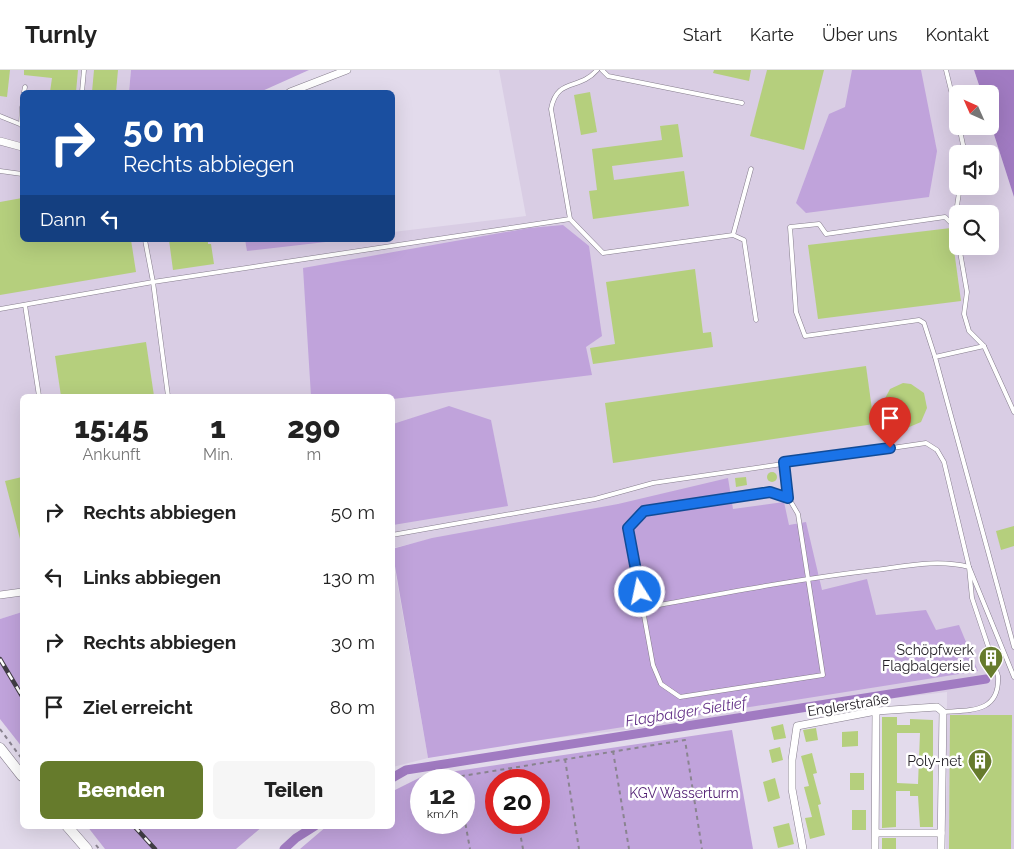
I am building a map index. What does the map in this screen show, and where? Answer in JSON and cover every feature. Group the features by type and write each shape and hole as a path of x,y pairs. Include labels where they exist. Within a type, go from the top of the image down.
{"street":[{"path":"295,90 347,70"},
{"path":"0,141 20,146"},
{"path":"0,595 20,592"},
{"path":"940,709 940,849"},
{"name":"Englerstraße","path":"803,849 792,789 792,760 797,726 876,711 940,709"},
{"path":"875,849 876,711"},
{"path":"0,748 20,773"},
{"path":"70,829 87,849"},
{"path":"876,833 941,833"}],"lane":[{"path":"82,90 84,70"},
{"path":"597,70 590,79 562,88 553,96 551,109 570,219 603,253 733,235 744,240 756,320"},
{"path":"602,70 608,76 742,103"},
{"path":"946,70 950,85"},
{"path":"0,116 20,124"},
{"path":"733,235 751,170"},
{"path":"0,172 20,174"},
{"path":"949,221 945,217 826,234 819,224 790,227 796,312 804,336 920,320 924,323 1014,647"},
{"path":"0,309 153,282 570,219"},
{"path":"145,242 153,282 168,394"},
{"path":"960,255 967,292 964,314 969,331 984,346 1014,412"},
{"path":"25,305 40,394"},
{"path":"934,357 984,346"},
{"path":"395,534 595,500 653,483 784,462 926,443 937,450 944,462 969,567 972,598 998,676 999,690 991,702 982,708 940,709"},
{"path":"784,462 788,498 798,514 823,675 680,697 661,684 653,665 628,528 644,511 770,492 788,498"},
{"path":"643,608 808,578 922,564 954,563 969,567"},
{"path":"969,567 1014,677"}],"path":[{"path":"0,729 20,756"},
{"path":"475,774 685,740 702,849"},
{"path":"613,751 629,849"},
{"path":"565,759 578,849"},
{"path":"467,834 470,849"},
{"path":"520,834 523,849"}],"shaded area":[{"path":"0,70 131,70 129,90 20,90 20,242 245,242 247,250 315,242 395,242 395,232 526,216 499,70 974,70 979,85 949,85 949,135 994,135 997,145 949,145 949,195 999,195 999,150 1014,197 1014,849 946,849 947,692 464,749 431,539 395,548 395,394 20,394 20,613 0,619"},
{"path":"974,70 1014,70 1014,197 999,145 994,135 999,135 999,85 979,85"},
{"path":"395,570 428,758 395,766"}],"green space":[{"path":"131,70 309,70 264,90 129,90"},
{"path":"852,70 921,70 937,151 929,197 806,213 796,203 829,114 845,107"},
{"path":"563,225 589,246 602,336 586,347 592,375 395,399 395,394 311,394 303,268 529,228"},
{"path":"245,242 326,242 247,251"},
{"path":"449,406 491,420 508,506 395,525 395,423"},
{"path":"728,478 733,509 784,502 789,525 806,522 822,590 867,579 876,615 926,610 936,630 959,625 978,671 428,758 395,566 395,548 432,538 618,504"},
{"path":"20,613 20,744 0,719 0,619"},
{"name":"KGV Wasserturm","path":"732,730 753,849 300,849 323,829 395,829 395,790 410,782 410,834 475,834 475,769 470,769"},
{"path":"89,829 259,829 236,849 105,849"}],"building":[{"path":"0,70 10,70 7,97 0,96"},
{"path":"24,70 78,70 76,90 50,90 52,78 24,75"},
{"path":"94,70 118,70 116,90 92,90"},
{"path":"714,70 751,70 749,81 713,73"},
{"path":"767,70 824,70 804,150 750,136"},
{"path":"590,92 597,132 581,135 574,95"},
{"path":"678,124 683,157 612,166 614,180 684,171 689,206 593,219 589,191 597,190 592,149 662,140 660,126"},
{"path":"20,198 20,242 131,242 136,272 0,295 0,202"},
{"path":"949,228 949,255 955,255 961,301 818,319 808,245"},
{"path":"169,242 208,242 208,244 211,244 214,264 173,270"},
{"path":"695,269 703,333 711,332 713,347 593,364 590,348 615,344 606,282"},
{"path":"146,342 154,394 61,394 55,356"},
{"path":"866,366 874,424 613,463 605,403"},
{"path":"903,383 911,384 924,393 927,408 921,422 907,428 894,426 880,408 890,389"},
{"path":"770,472 774,472 777,477 776,481 770,482 767,479 767,475"},
{"path":"20,477 20,539 5,481"},
{"path":"746,477 747,485 736,487 735,478"},
{"path":"1014,526 1014,546 1001,550 996,531"},
{"name":"Poly-net","path":"950,715 1012,715 1011,849 949,849"},
{"path":"882,717 897,717 897,725 910,725 910,719 933,720 933,827 920,827 918,796 910,796 910,791 896,791 896,827 882,828","holes":["897,733 920,733 918,784 897,783"]},
{"path":"783,724 786,738 774,740 771,727"},
{"path":"816,728 818,740 806,742 803,730"},
{"path":"858,731 858,746 842,747 842,732"},
{"path":"780,747 783,760 772,763 769,750"},
{"path":"812,753 817,773 813,774 821,804 818,805 825,835 810,839 805,818 812,817 804,787 809,786 801,756"},
{"path":"850,773 864,773 864,790 850,790"},
{"path":"775,778 780,798 768,802 763,782"},
{"path":"852,810 866,810 866,830 852,830"},
{"path":"789,823 794,844 778,848 773,827"},
{"path":"882,838 896,838 896,849 882,849"}],"waterway":[{"name":"Flagbalger Sieltief","path":"395,776 406,770 986,679"},
{"name":"Flagbalger Sieltief","path":"284,849 310,829"}],"railway":[{"path":"0,659 20,693"},
{"path":"137,829 155,849"}],"place":[{"name":"Schöpfwerk Flagbalgersiel","path":"991,679"},
{"name":"Poly-net","path":"980,782"}],"route":[{"path":"640,592 628,528 644,511 770,492 788,498 784,462 890,448"}]}
